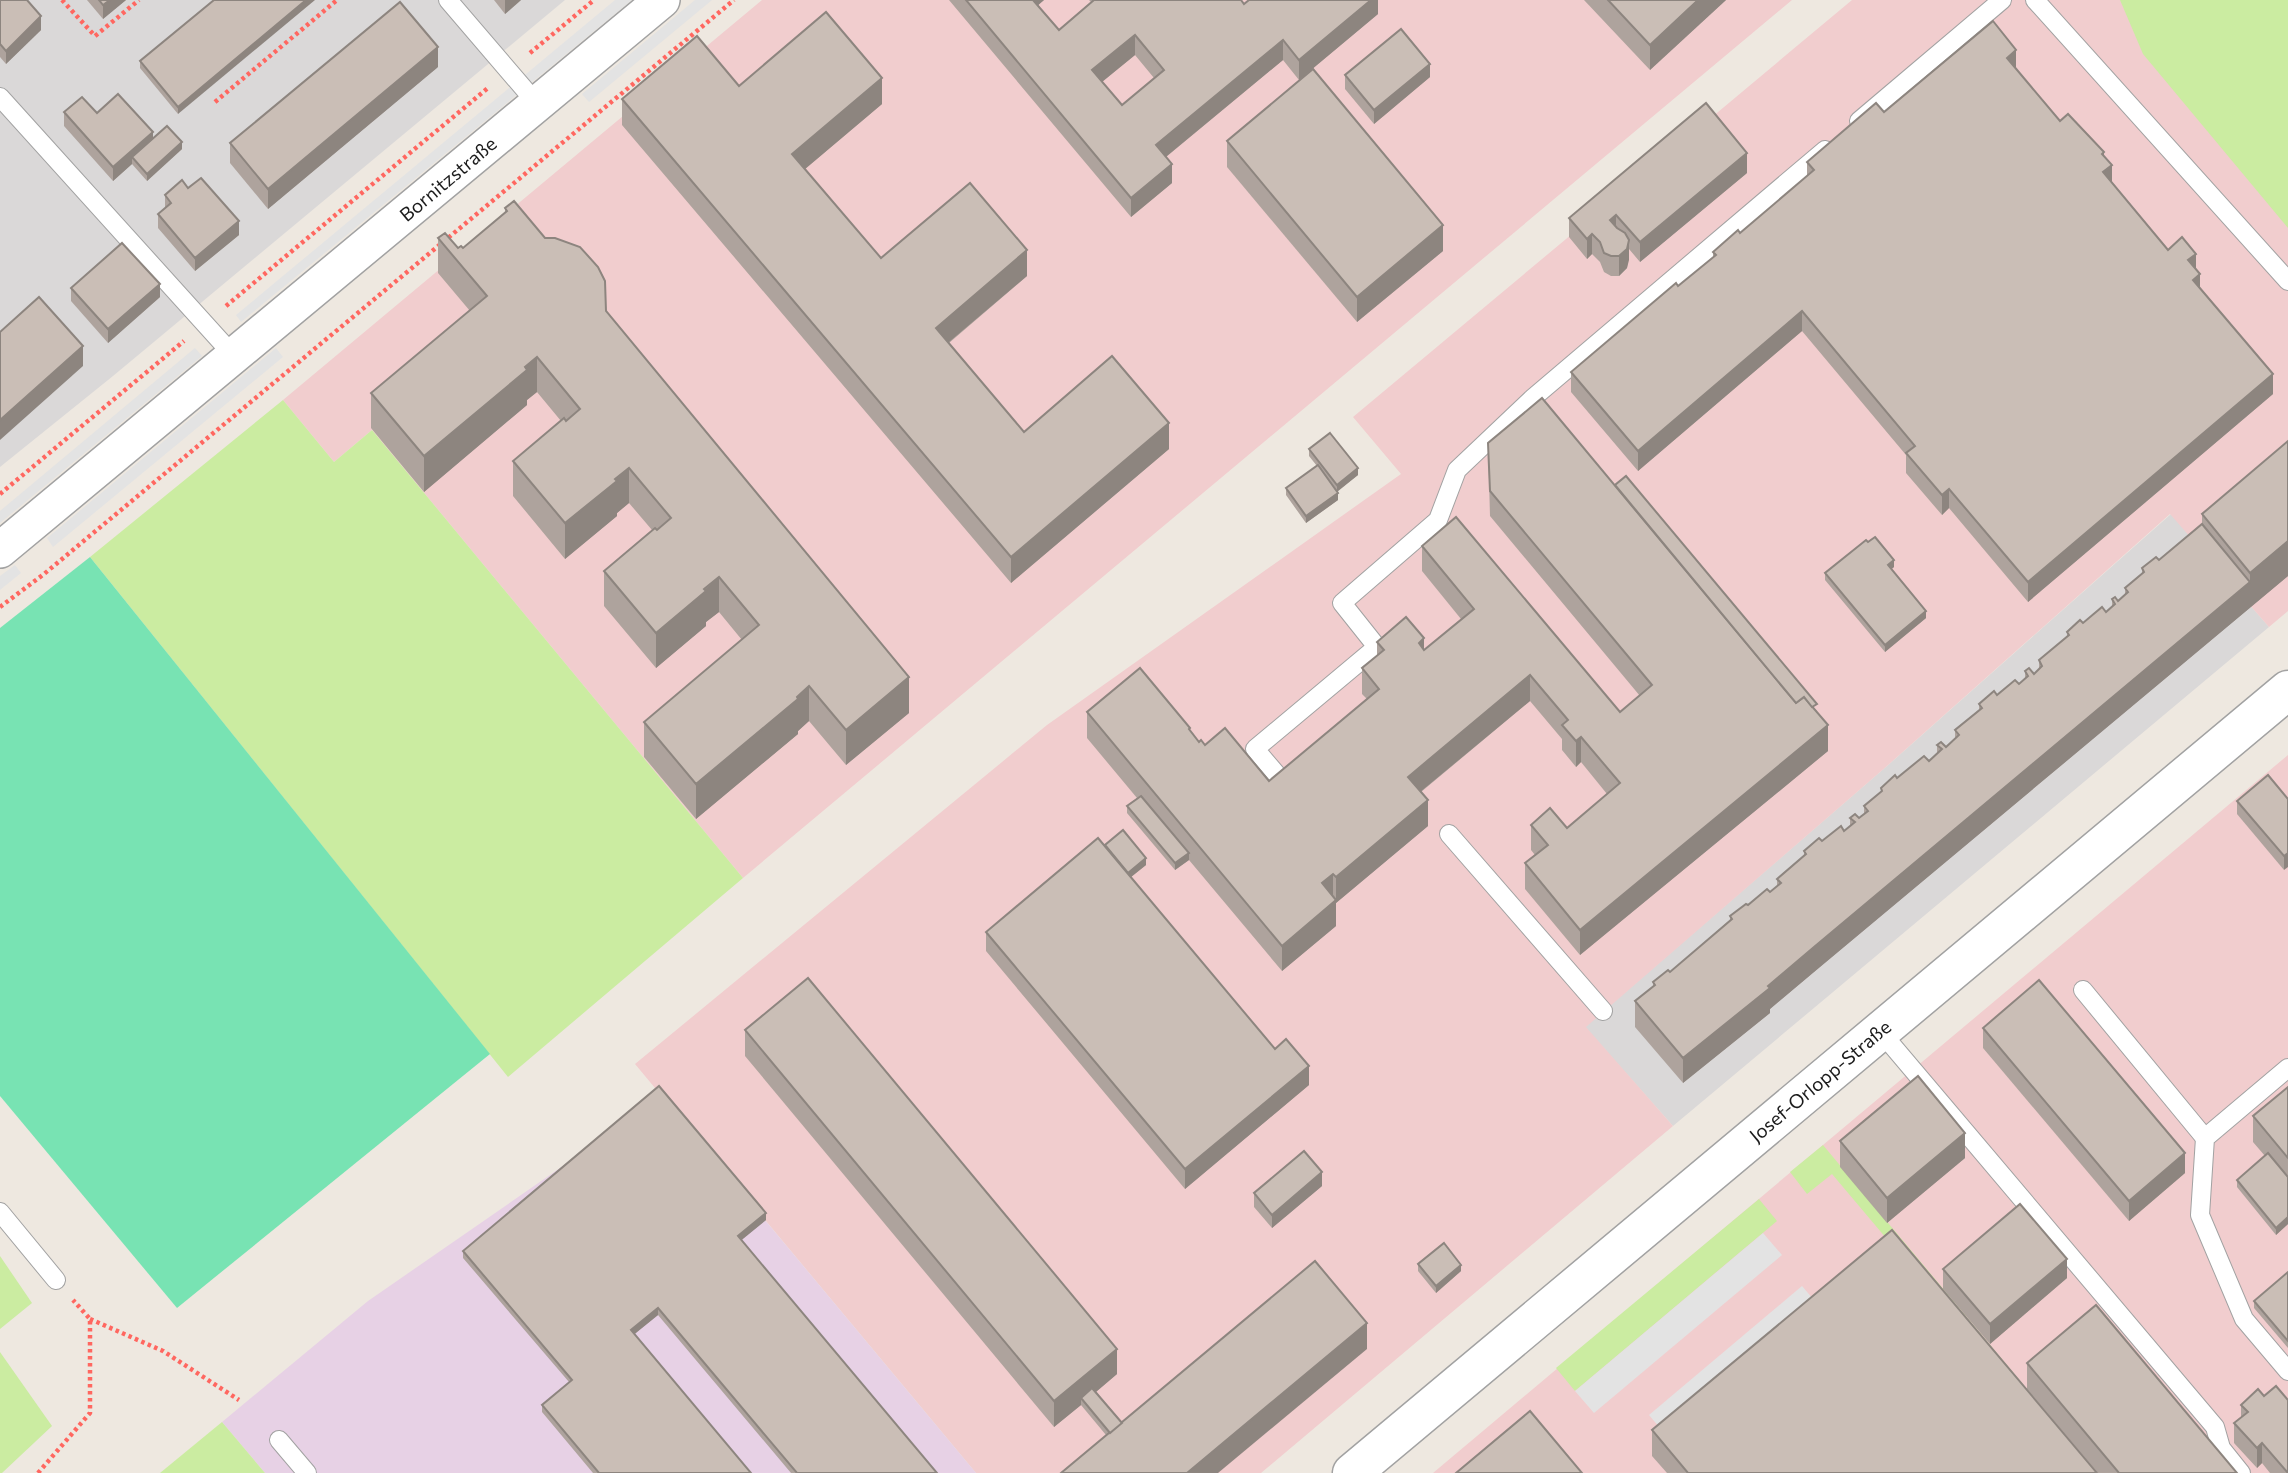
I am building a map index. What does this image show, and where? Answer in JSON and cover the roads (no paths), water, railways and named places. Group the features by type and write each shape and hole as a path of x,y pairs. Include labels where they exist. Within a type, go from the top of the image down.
{"street":[{"name":"Bornitzstraße","path":"0,550 662,0"},
{"name":"Josef-Orlopp-Straße","path":"1352,1473 2288,690"}],"lane":[{"path":"448,0 538,105"},
{"path":"1284,783 1255,749 1377,647 1342,603 1437,520 1457,470 1534,397 2001,0"},
{"path":"2035,0 2288,281"},
{"path":"0,97 234,356"},
{"path":"1449,834 1603,1011"},
{"path":"2083,990 2205,1138 2200,1215 2244,1319 2288,1371"},
{"path":"1881,1031 2215,1427 2221,1448 2241,1473"},
{"path":"2205,1138 2288,1068"},
{"path":"0,1212 57,1280"},
{"path":"279,1440 307,1473"}]}
